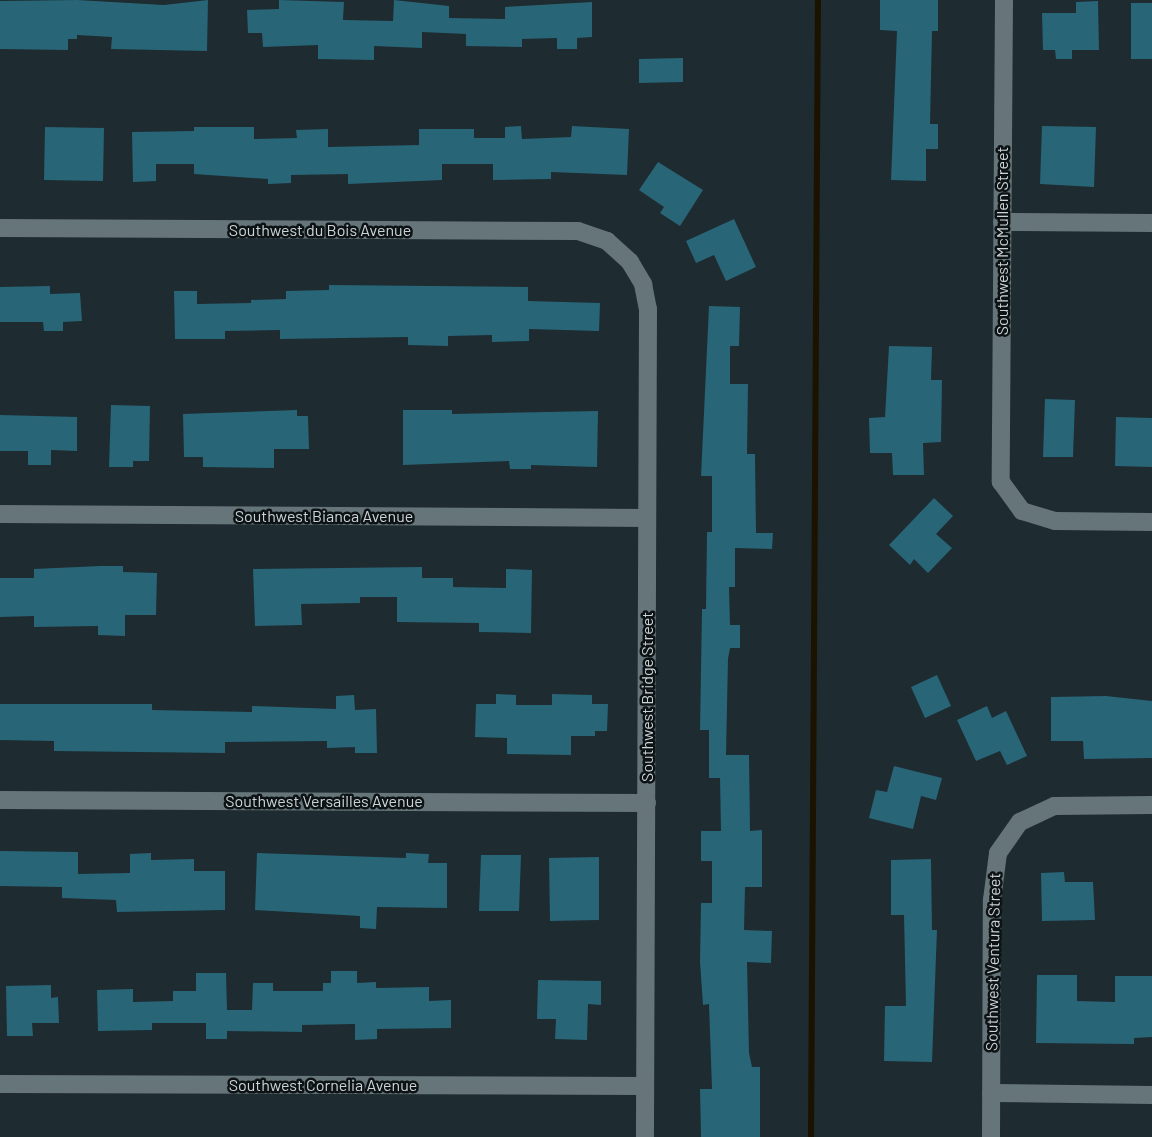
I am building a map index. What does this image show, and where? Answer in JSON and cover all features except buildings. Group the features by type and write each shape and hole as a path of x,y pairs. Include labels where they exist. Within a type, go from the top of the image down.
{"street":[{"name":"Southwest McMullen Street","path":"1004,0 1001,482 1023,511 1054,521 1152,522"},
{"path":"1002,222 1152,223"},
{"name":"Southwest du Bois Avenue","path":"0,228 578,231 607,241 630,262"},
{"name":"Southwest Bridge Street","path":"630,262 643,284 648,309 645,1137"},
{"name":"Southwest Bianca Avenue","path":"0,514 647,518"},
{"name":"Southwest Versailles Avenue","path":"0,800 647,803"},
{"name":"Southwest Ventura Street","path":"991,1137 992,900 998,853 1008,833 1020,822 1054,806 1152,805"},
{"name":"Southwest Cornelia Avenue","path":"0,1084 645,1086"},
{"path":"991,1093 1152,1095"}],"waterway":[{"path":"811,1137 818,0"}]}
